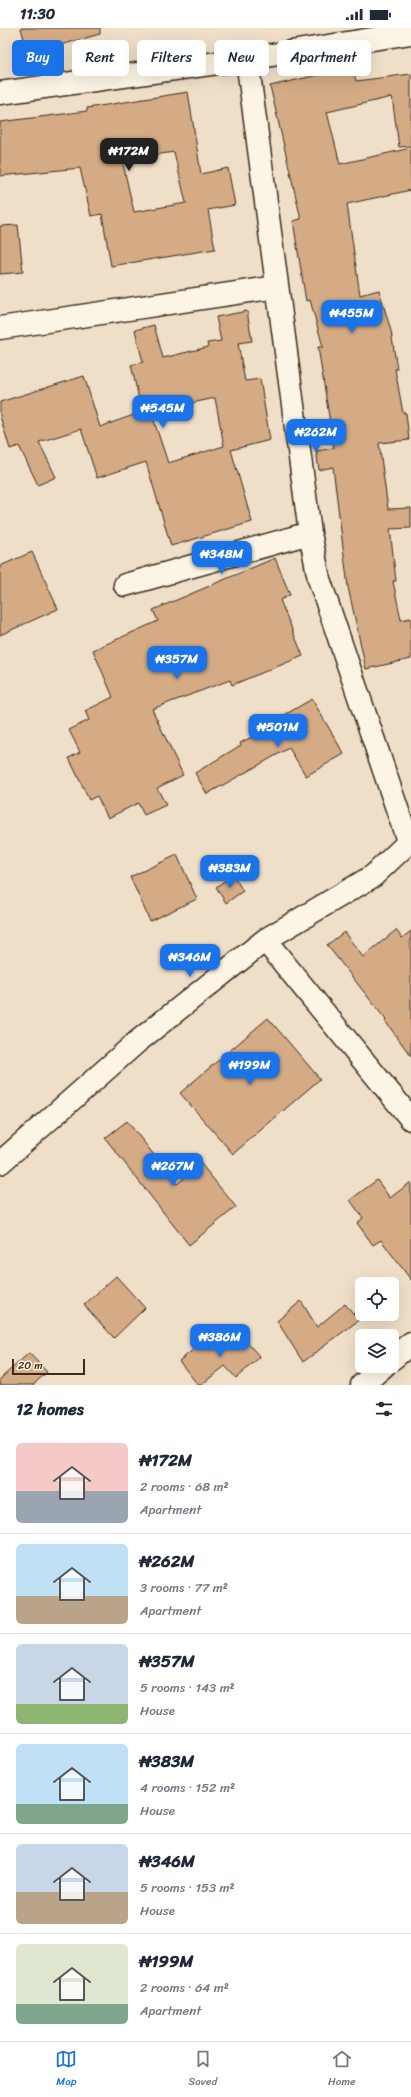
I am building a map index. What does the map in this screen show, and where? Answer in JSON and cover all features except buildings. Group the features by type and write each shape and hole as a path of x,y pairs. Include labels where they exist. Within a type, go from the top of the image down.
{"street":[{"path":"269,56 411,33"},
{"path":"0,93 214,64"},
{"path":"0,1163 137,1042 265,940 373,876 409,841 319,579 310,533 249,76"},
{"path":"0,328 277,287"},
{"path":"125,585 310,533"},
{"path":"265,940 411,1120"},
{"path":"399,1354 411,1343"},
{"path":"362,1385 376,1373"}]}
